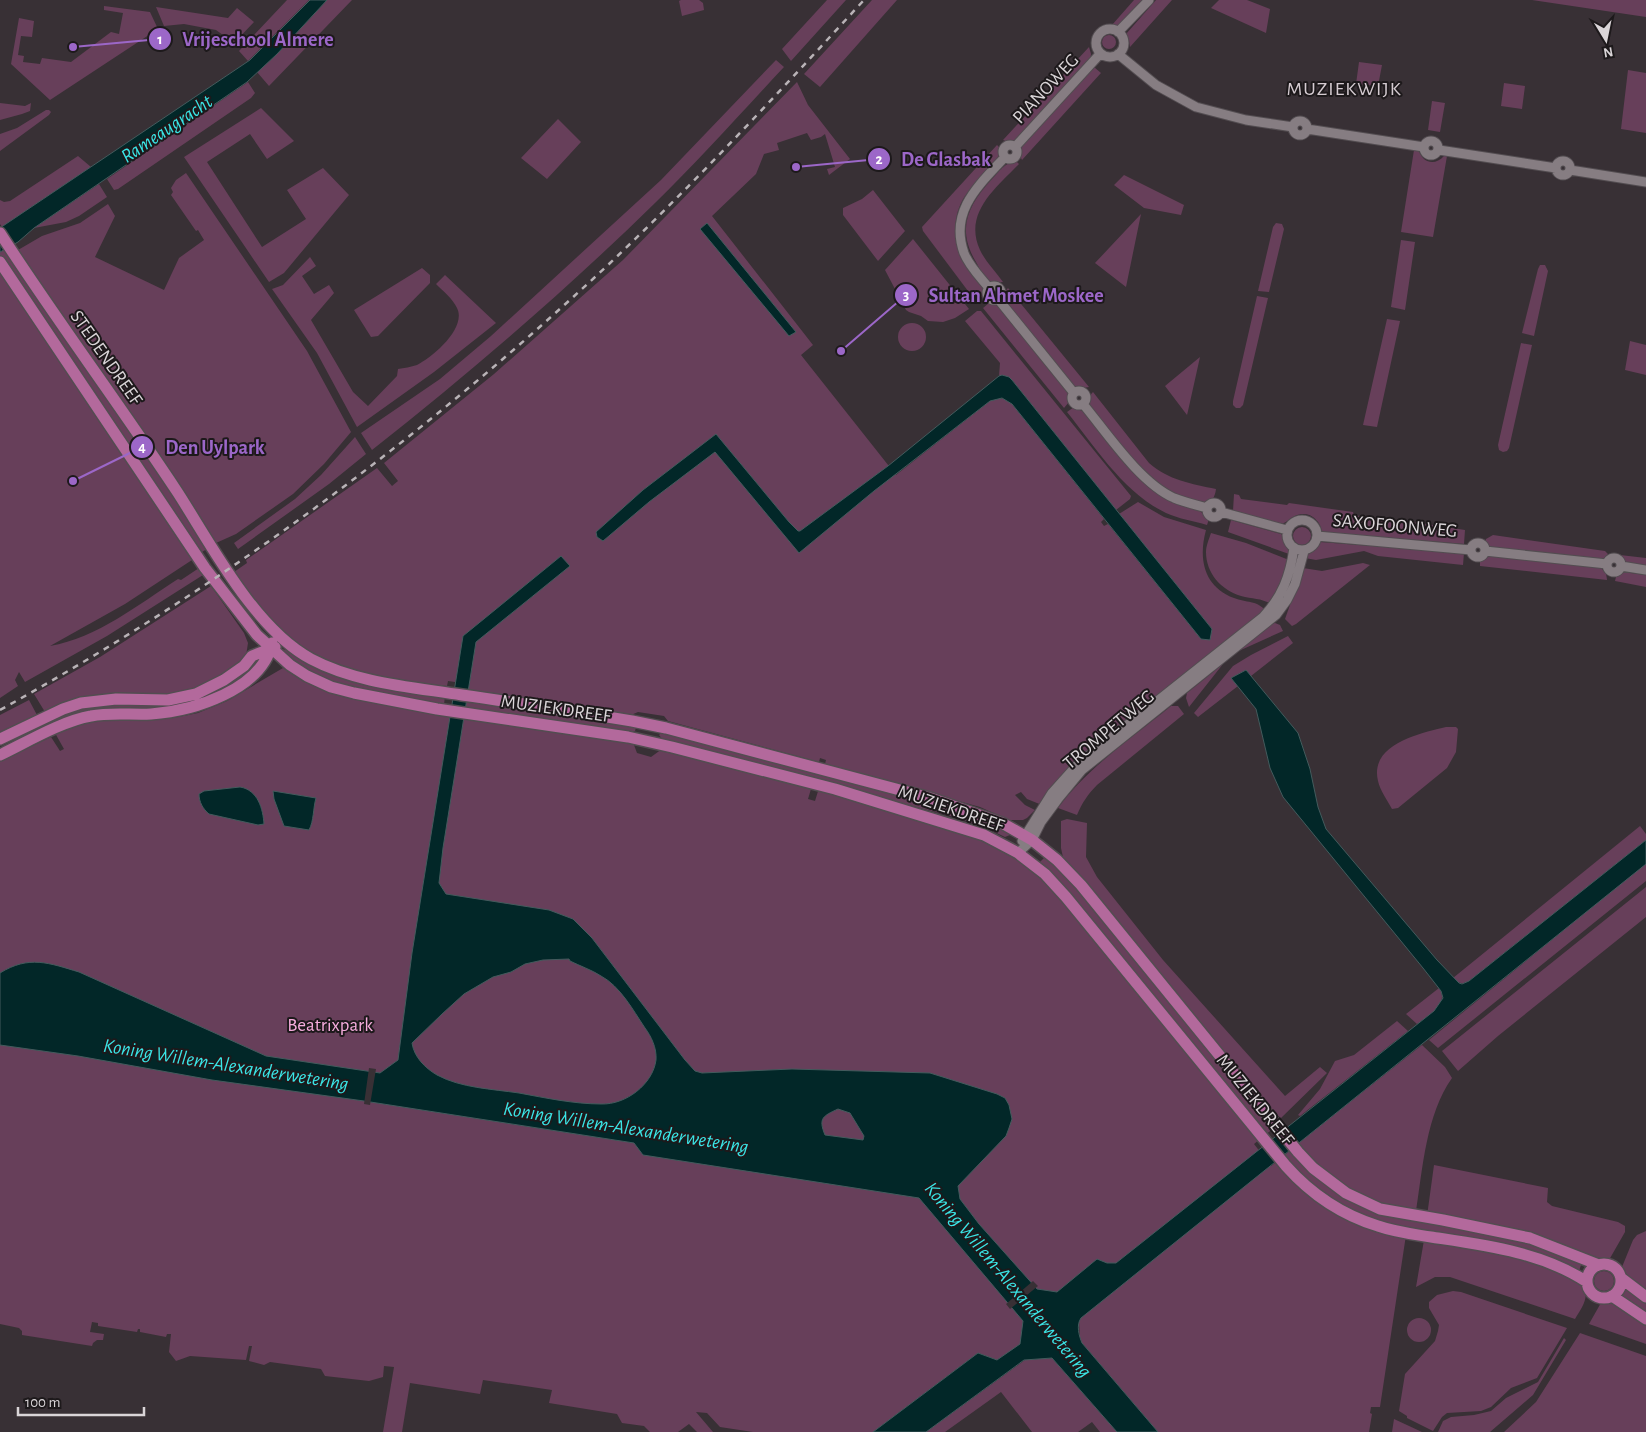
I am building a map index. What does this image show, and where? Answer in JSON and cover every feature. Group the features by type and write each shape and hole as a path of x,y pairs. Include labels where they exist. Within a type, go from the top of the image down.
{"main road":[{"name":"STEDENDREEF","path":"0,233 178,493 230,574 253,606 291,646"},
{"name":"STEDENDREEF","path":"3,266 205,568 251,629"},
{"path":"0,755 60,727 90,716 162,713 193,706 228,693 262,666 271,648 270,626"},
{"path":"251,629 252,656"},
{"name":"MUZIEKDREEF","path":"251,629 288,664 307,676 331,687 437,709 628,737 835,789 984,835 1018,853 1045,874 1066,897 1258,1133 1286,1166 1310,1189 1346,1214 1366,1222 1395,1231 1497,1248 1543,1260 1588,1282"},
{"path":"0,739 32,723 81,703 99,700 161,700 188,696 216,685 244,666 252,656 282,645 291,646"},
{"name":"MUZIEKDREEF","path":"291,646 311,659 347,673 370,679 632,721 673,730 930,798 1002,823 1028,838 1057,860 1081,885 1298,1152 1313,1168 1346,1194 1380,1209 1530,1238 1599,1265"},
{"path":"262,666 288,664"},
{"path":"1621,1278 1619,1288 1612,1296 1604,1298 1596,1296 1590,1290 1588,1282 1590,1272 1599,1265 1606,1264 1612,1266 1621,1278 1646,1297"},
{"path":"1612,1296 1646,1319"}],"street":[{"path":"1118,32 1149,0"},
{"path":"1109,29 1118,32 1124,43 1118,54 1107,57 1100,54 1097,50 1096,41 1101,33 1109,29"},
{"name":"PIANOWEG","path":"1100,54 1015,146 1004,147 1003,153 1005,157 980,184 963,210 960,237 964,254 989,288 994,286 1000,288 1001,295 998,299 1074,393 1080,391 1084,394 1086,399 1083,404 1137,470 1156,488 1174,498 1207,508 1208,514 1212,517 1219,516 1221,512 1287,530"},
{"path":"1118,54 1156,85 1196,107 1246,120 1293,127 1294,133 1298,135 1305,134 1307,130 1424,147 1425,152 1430,155 1436,154 1438,150 1556,168 1558,174 1562,176 1567,175 1570,170 1646,182"},
{"path":"1307,521 1315,526 1317,536 1312,547 1304,551 1294,548 1287,540 1287,530 1293,522 1307,521"},
{"name":"SAXOFOONWEG","path":"1317,536 1471,550 1474,544 1478,543 1483,545 1485,551 1607,564 1612,572 1617,571 1621,566 1646,570"},
{"name":"TROMPETWEG","path":"1018,853 1052,793 1078,764 1271,609 1287,582 1294,548"},
{"name":"TROMPETWEG","path":"1028,838 1082,770 1276,615 1295,584 1304,551"}],"green space":[{"path":"287,0 309,0 248,61 239,51"},
{"path":"327,0 352,0 269,86 257,72 277,54"},
{"path":"699,0 703,3 704,10 682,16 679,1"},
{"path":"827,0 846,0 791,61 782,49"},
{"path":"872,0 897,0 820,87 804,74"},
{"path":"1134,0 1144,0 1120,27 1112,25"},
{"path":"1156,0 1172,0 1130,47 1126,34"},
{"path":"1219,0 1247,0 1270,9 1266,33 1211,8"},
{"path":"1532,0 1646,0 1646,17"},
{"path":"104,6 150,12 158,29 50,100 11,64 19,18 34,21 32,37 21,36 18,55 24,56 23,62 40,64 42,58 71,62 111,32 119,34 123,13 104,10"},
{"path":"156,7 228,18 237,8 254,22 234,43 216,30 184,24 164,26"},
{"path":"1106,35 1112,35 1116,42 1112,49 1106,49 1102,45 1102,39"},
{"path":"1089,47 1090,61 1015,141 1008,142 1003,140"},
{"path":"776,60 784,67 654,204 516,331 372,450 361,433 440,379 491,336 661,180"},
{"path":"1359,62 1382,65 1378,86 1356,84"},
{"path":"1094,67 1101,73 1022,160 1020,156 1021,147"},
{"path":"1628,70 1646,73 1646,133 1621,129"},
{"path":"248,82 255,93 251,98 114,190 107,179"},
{"path":"797,82 808,105 850,159 829,175 827,169 835,167 825,134 811,140 807,133 777,143 779,150 764,154 756,174 712,216 813,345 801,355 896,475 990,401 1004,399 1012,404 1104,519 1101,522 1104,526 1108,524 1201,639 1212,629 1119,514 1138,502 1164,517 1206,530 1203,561 1210,579 1224,593 1238,600 1255,603 1266,611 1080,757 1055,783 1042,805 1027,799 1021,792 1015,795 1025,805 1035,810 1023,820 1009,820 980,807 825,764 826,760 820,758 819,762 668,721 664,716 638,712 631,715 608,712 468,690 469,684 448,681 447,686 393,680 353,672 323,660 284,633 263,611 234,572 247,563 246,560 377,468 392,486 398,481 384,463 494,374 623,260"},
{"path":"1504,83 1525,86 1522,109 1501,106"},
{"path":"1432,101 1445,103 1440,132 1428,130"},
{"path":"0,103 25,106 31,103 30,111 0,120"},
{"path":"261,108 294,141 267,159 250,134 207,162 262,247 306,219 287,190 323,168 349,195 284,273 269,282 184,157"},
{"path":"46,110 51,112 49,115 0,151 0,134 17,128"},
{"path":"558,119 581,142 547,179 521,158"},
{"path":"997,145 1000,148 999,158 968,192 959,207 957,215 956,232 959,249 962,257 984,289 983,296 978,300 974,299 923,231 922,227"},
{"path":"1414,150 1419,151 1423,158 1430,162 1447,156 1433,237 1401,232"},
{"path":"78,156 91,167 2,227 0,224 0,200 4,202 10,201"},
{"path":"1016,161 1019,164 984,202 976,224 976,237 980,250 1003,282 992,283 983,274 970,250 966,228 971,208 977,198 1003,168"},
{"path":"186,173 307,351 351,432 324,464 293,494 236,534 216,543 18,250 42,236 80,223 108,204 115,216 95,257 164,290 179,258 204,240 171,195 173,192 171,188 176,180"},
{"path":"1124,175 1184,205 1181,215 1144,208 1114,185"},
{"path":"99,184 107,197 79,216 66,222 34,228"},
{"path":"873,190 905,231 878,261 843,215 843,208 862,199"},
{"path":"1141,214 1126,287 1095,263"},
{"path":"1276,223 1282,224 1284,229 1269,292 1258,291 1273,227"},
{"path":"913,239 969,309 955,318 943,322 928,321 906,310 885,270"},
{"path":"1401,240 1415,242 1405,310 1391,307"},
{"path":"6,249 210,547 202,552 0,258 0,252"},
{"path":"310,257 316,266 302,276 314,294 329,285 334,293 311,320 353,392 368,406 397,376 398,369 417,365 424,361 439,349 453,333 459,316 457,308 436,284 445,275 496,323 434,372 357,427 317,353 272,289 283,285"},
{"path":"1540,265 1545,265 1548,271 1534,336 1522,333"},
{"path":"422,268 430,275 430,283 378,336 371,337 354,310"},
{"path":"0,272 192,558 192,560 125,604 50,646 84,636 101,628 178,579 181,580 199,568 203,575 107,636 25,682 19,672 15,680 18,686 0,698"},
{"path":"1008,288 1089,387 1075,387 1008,305 1004,293"},
{"path":"1257,296 1268,298 1243,405 1240,408 1236,408 1233,405 1233,401"},
{"path":"989,303 999,306 1069,394 1069,402 1064,408 983,308"},
{"path":"977,311 981,311 1131,496 1130,499 1116,510 1012,380 1005,376 999,376 1000,363 965,321"},
{"path":"1387,319 1400,321 1377,427 1363,425"},
{"path":"912,323 922,327 926,337 922,347 912,351 902,347 898,337 902,327"},
{"path":"1630,341 1646,345 1646,375 1625,370"},
{"path":"1521,343 1532,345 1509,448 1503,452 1499,450 1498,445"},
{"path":"1200,357 1188,411 1187,415 1165,386"},
{"path":"1093,392 1149,463 1164,474 1189,483 1216,489 1212,499 1209,502 1203,503 1186,499 1154,481 1132,459 1094,413 1089,400"},
{"path":"1074,407 1086,413 1130,469 1148,487 1172,502 1200,511 1209,519 1207,525 1166,513 1136,493 1111,468 1067,412"},
{"path":"355,437 366,454 329,484 238,549 234,543 295,499 321,475"},
{"path":"1234,494 1239,495 1241,499 1287,505 1289,503 1353,512 1354,515 1404,523 1407,521 1465,530 1464,544 1322,532 1319,523 1313,517 1304,514 1295,516 1281,524 1233,511"},
{"path":"1231,520 1281,534 1287,543 1289,554 1228,532"},
{"path":"1302,527 1308,530 1311,536 1308,542 1302,545 1296,542 1293,536 1296,530"},
{"path":"1211,533 1246,543 1289,560 1282,583 1271,604 1227,590 1216,580 1209,567 1206,552"},
{"path":"1493,535 1605,551 1608,554 1602,560 1490,547 1485,542 1486,539"},
{"path":"1320,542 1464,553 1463,565 1378,556 1364,551 1316,560 1305,558"},
{"path":"1492,555 1600,567 1606,573 1607,580 1480,566 1480,561"},
{"path":"1620,555 1646,558 1646,566 1626,563"},
{"path":"1363,563 1370,565 1296,624 1292,626 1285,619 1303,568 1322,571"},
{"path":"1623,572 1646,575 1646,587 1615,581 1616,577"},
{"path":"211,586 244,633 248,643 246,656 234,669 188,693 45,712 34,694 100,657"},
{"path":"1275,623 1280,625 1283,631 1232,654 1267,625"},
{"path":"1288,636 1293,643 1251,676 1246,670 1231,678 1238,686 1198,717 1194,713 1233,666"},
{"path":"279,649 289,650 303,659 445,695 444,705 354,690 302,669"},
{"path":"259,657 259,661 244,676 223,690 188,703 55,724 51,720 77,708 102,703 164,703 252,665"},
{"path":"1223,664 1189,707 1186,698 1187,693"},
{"name":"Beatrixpark","path":"283,668 292,670 307,679 630,741 637,753 651,757 662,749 811,789 808,799 815,801 819,788 1005,847 1053,888 1260,1139 1254,1144 1271,1166 1279,1160 1317,1198 1406,1235 1380,1407 1371,1407 1370,1413 1372,1414 1369,1432 1158,1432 1082,1343 1079,1321 1017,1313 1024,1322 1020,1345 997,1360 978,1353 873,1432 753,1432 720,1427 707,1413 696,1412 713,1432 697,1432 689,1424 678,1432 650,1432 644,1426 622,1423 617,1414 549,1403 552,1390 483,1380 480,1394 410,1383 402,1432 383,1432 394,1367 384,1366 383,1377 369,1381 325,1376 321,1369 270,1362 264,1365 249,1361 252,1346 249,1346 246,1360 190,1356 176,1361 169,1352 171,1334 167,1334 166,1337 140,1332 140,1329 137,1332 98,1326 98,1323 92,1322 90,1332 104,1334 103,1340 97,1340 92,1346 22,1335 22,1331 19,1328 0,1324 0,761 51,737 60,751 64,749 55,733 91,720 153,719 198,713 227,701"},
{"path":"466,699 636,727 635,731 629,732 465,708"},
{"path":"29,700 37,715 0,733 0,715"},
{"path":"1171,706 1178,706 1184,714 1097,785 1077,815 1058,808 1097,766"},
{"path":"1446,727 1456,727 1458,729 1456,752 1447,768 1398,808 1392,809 1378,781 1377,768 1381,758 1399,742"},
{"path":"662,732 955,808 1012,831 1010,835 1005,837 982,826 958,818 663,740 659,735"},
{"path":"1067,819 1087,823 1086,857 1097,877 1163,960 1285,1096 1320,1067 1327,1073 1281,1118 1276,1114 1271,1117 1064,862 1061,848 1061,821"},
{"path":"1640,826 1646,834 1646,840 1469,981 1460,983 1453,978"},
{"path":"1047,858 1066,875 1274,1128 1264,1136 1042,866 1040,862"},
{"path":"1646,863 1646,881 1438,1048 1429,1040"},
{"path":"1646,887 1646,917 1498,1036 1458,1071 1442,1051"},
{"path":"1439,988 1442,994 1440,1004 1432,1013 1417,1024 1406,1014"},
{"path":"1397,1021 1408,1031 1300,1116 1298,1115 1320,1089 1335,1061 1354,1055"},
{"path":"1422,1045 1445,1067 1452,1078 1436,1108 1431,1125 1416,1211 1394,1209 1366,1200 1314,1165 1297,1144"},
{"path":"1292,1149 1350,1198 1518,1238 1582,1262 1579,1271 1386,1226 1324,1198 1282,1157"},
{"path":"1434,1165 1548,1188 1547,1202 1552,1206 1618,1222 1625,1226 1625,1232 1609,1260 1601,1262 1427,1216"},
{"path":"1646,1231 1646,1291 1625,1276 1622,1267 1633,1240 1637,1235"},
{"path":"1424,1240 1442,1241 1538,1261 1583,1284 1586,1294 1584,1302 1575,1319 1450,1277 1435,1277 1416,1287"},
{"path":"1604,1271 1611,1274 1614,1281 1611,1288 1604,1291 1597,1288 1594,1281 1597,1274"},
{"path":"1626,1286 1646,1301 1646,1315 1620,1296"},
{"path":"1453,1291 1461,1292 1567,1328 1537,1378 1511,1388 1491,1407 1481,1411 1447,1413 1433,1431 1407,1418 1407,1416 1399,1411 1405,1374 1435,1341 1438,1331 1439,1325 1429,1308 1429,1302 1437,1295"},
{"path":"1602,1301 1612,1301 1646,1324 1646,1344 1589,1324"},
{"path":"1419,1318 1424,1319 1430,1325 1430,1335 1424,1341 1419,1342 1414,1341 1408,1335 1407,1330 1408,1325 1414,1319"},
{"path":"1580,1333 1646,1356 1646,1432 1504,1432 1536,1402"},
{"path":"1564,1338 1566,1340 1533,1395 1490,1432 1438,1432 1443,1421 1451,1417 1491,1411 1506,1398 1538,1382"},
{"path":"1052,1358 1117,1432 1100,1432 1092,1422 1078,1432 1032,1432 1001,1392 945,1432 926,1432 1025,1360"},
{"path":"1394,1419 1422,1432 1392,1432"}],"water":[{"name":"Rameaugracht","path":"310,0 327,0 277,54 247,82 34,228 18,242 0,252 0,228 250,60"},
{"path":"707,223 796,332 789,336 700,229"},
{"path":"1002,375 1012,380 1212,629 1210,640 1201,639 1012,404 1002,398 990,401 874,491 799,553 715,452 649,502 603,541 597,537 596,532 643,490 716,434 789,522 800,531 888,466"},
{"name":"Koning Willem-Alexanderwetering","path":"561,556 570,566 476,642 443,848 439,883 446,894 549,910 573,919 592,938 695,1071 702,1073 792,1069 930,1073 1005,1098 1009,1105 1012,1119 1006,1136 958,1186 960,1199 979,1224 1037,1289 1057,1292 1097,1259 1107,1263 1116,1263 1434,1011 1443,998 1441,991 1423,968 1283,797 1270,768 1256,709 1231,678 1246,670 1298,733 1310,769 1318,807 1326,829 1437,960 1459,983 1462,984 1469,981 1646,840 1646,864 1081,1318 1078,1327 1082,1343 1158,1432 1117,1432 1052,1358 1024,1360 926,1432 873,1432 978,1353 997,1360 1020,1344 1023,1321 919,1198 643,1155 634,1143 364,1101 212,1080 78,1056 0,1045 0,973 20,964 39,962 79,972 266,1056 380,1073 398,1060 412,953 463,636","holes":["569,959 608,980 631,1006 653,1042 656,1051 654,1069 644,1085 629,1097 610,1103 591,1104 477,1087 456,1083 437,1075 428,1069 418,1057 412,1043 464,994 493,977 511,972 525,964 543,960","838,1109 850,1113 864,1136 863,1140 825,1135 822,1125 823,1118"]},
{"path":"240,787 255,796 261,806 264,824 258,825 209,814 203,808 199,794 204,791"},
{"path":"273,791 316,798 309,830 284,826"}],"pier":[{"path":"369,1068 376,1069 370,1105 364,1104"},
{"path":"1033,1281 1038,1286 1010,1309 1006,1304"}],"railway":[{"path":"0,710 82,663 241,561 393,449 467,389 539,328 675,200 864,0"}],"place":[{"name":"Vrijeschool Almere","path":"73,47"},
{"name":"De Glasbak","path":"796,167"},
{"name":"Sultan Ahmet Moskee","path":"841,351"},
{"name":"Den Uylpark","path":"73,481"}],"district":[{"name":"MUZIEKWIJK","path":"1344,89"}]}
